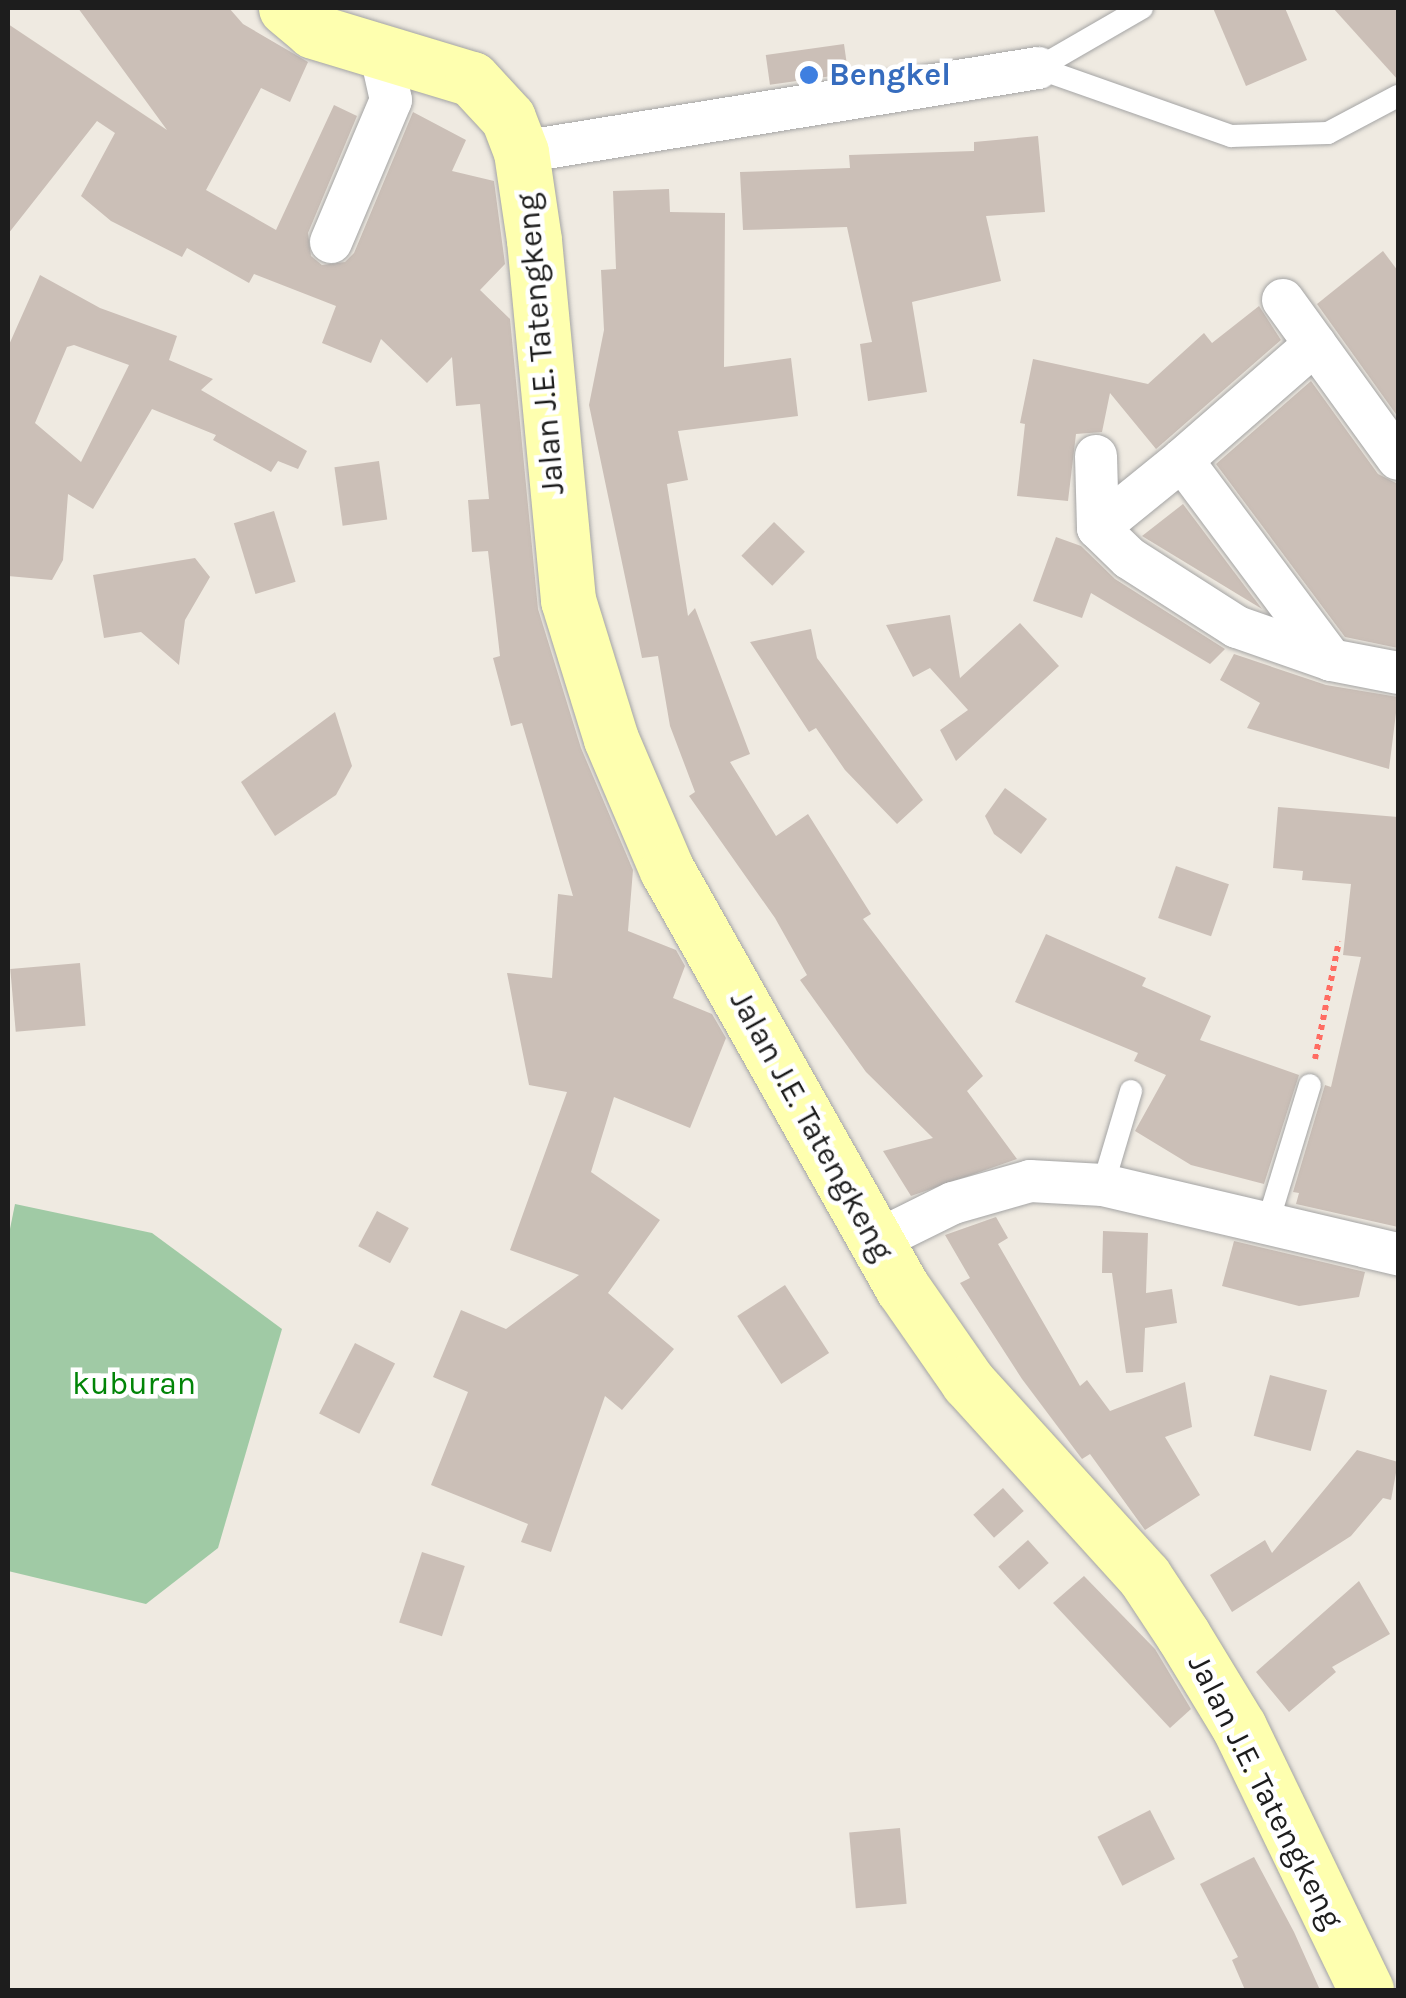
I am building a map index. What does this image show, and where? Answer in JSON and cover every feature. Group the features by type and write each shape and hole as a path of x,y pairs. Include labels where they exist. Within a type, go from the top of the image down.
{"street":[{"path":"286,8 314,31 472,79 508,118 522,152 1038,68"},
{"path":"331,242 391,100 380,51"},
{"name":"Jalan J.E. Tatengkeng","path":"522,152 568,600 611,739 667,870 876,1241 968,1382 1144,1576 1184,1635 1239,1727 1366,1990"},
{"path":"1284,300 1398,459"},
{"path":"1098,528 1314,344"},
{"path":"1096,456 1098,528 1129,558 1237,627 1331,660 1398,673"},
{"path":"1182,460 1331,660"},
{"path":"876,1241 996,1187 1030,1181 1104,1185 1398,1254"}],"lane":[{"path":"1038,68 1142,8"},
{"path":"1038,68 1231,136 1328,133 1398,96"},
{"path":"1268,1222 1310,1085"},
{"path":"1104,1185 1131,1091"}],"path":[{"path":"1310,1085 1340,941"}],"green space":[{"name":"kuburan","path":"15,1204 152,1233 282,1329 218,1548 146,1604 8,1571 8,1239"}],"building":[{"path":"78,8 229,8 243,24 308,62 290,102 261,88 206,190 276,230 334,105 357,116 308,233 311,256 322,265 345,262 354,253 413,112 466,140 452,171 494,181 505,264 480,290 510,319 538,609 581,748 633,870 628,931 676,950 685,966 673,998 712,1014 726,1038 690,1128 614,1097 591,1172 660,1220 608,1293 674,1349 622,1410 605,1396 551,1552 521,1542 528,1524 431,1485 468,1392 433,1377 461,1310 506,1329 579,1275 510,1250 567,1092 529,1085 507,973 552,978 558,894 573,896 522,723 511,726 493,658 500,656 488,551 472,552 468,500 489,499 480,404 456,406 452,357 427,383 381,339 371,363 322,343 336,306 254,274 249,283 187,248 182,257 111,221 81,196 115,133 97,121 8,234 8,24 167,130"},
{"path":"1213,8 1285,8 1307,60 1246,86"},
{"path":"1333,8 1398,8 1398,80"},
{"path":"844,44 848,74 770,85 766,55"},
{"path":"1038,136 1045,212 986,216 1001,281 912,302 927,392 868,401 860,344 872,342 847,227 743,230 740,172 850,168 849,155 974,151 974,142"},
{"path":"669,189 670,212 725,213 724,367 791,358 798,416 678,431 688,480 667,484 688,616 695,608 750,754 730,762 776,836 808,814 871,914 863,919 983,1076 967,1091 1017,1159 911,1196 883,1151 933,1138 866,1072 800,980 807,975 775,918 689,796 695,792 670,726 658,656 642,658 589,405 604,330 601,270 616,269 613,191"},
{"path":"1383,251 1398,271 1398,417 1317,304"},
{"path":"40,275 100,308 177,336 169,360 213,379 201,390 307,451 298,469 278,461 271,472 213,440 216,435 152,409 93,509 68,494 63,560 52,580 8,576 8,347","holes":["74,345 129,365 81,462 35,423 67,347"]},
{"path":"1259,306 1281,340 1156,449 1110,393 1102,432 1076,434 1068,501 1017,496 1025,424 1020,423 1033,359 1148,384 1204,333 1212,343"},
{"path":"1311,381 1378,474 1398,484 1398,648 1345,637 1216,464"},
{"path":"379,461 387,519 343,526 334,467"},
{"path":"1183,504 1262,609 1142,536"},
{"path":"274,511 296,582 255,594 234,523"},
{"path":"774,522 805,552 772,586 741,556"},
{"path":"1056,537 1081,546 1115,579 1225,649 1210,664 1091,593 1082,618 1033,601"},
{"path":"195,558 210,577 185,620 179,665 141,632 104,638 93,575"},
{"path":"950,615 960,678 1020,623 1059,666 956,761 940,730 968,710 930,668 913,677 886,625"},
{"path":"811,629 817,658 923,800 897,824 845,770 816,728 809,732 750,642"},
{"path":"1234,654 1326,685 1398,697 1389,769 1247,728 1260,703 1220,680"},
{"path":"335,712 352,766 336,795 275,836 241,782"},
{"path":"1005,788 1047,819 1021,854 994,834 985,816"},
{"path":"1278,807 1398,817 1398,1227 1296,1204 1299,1193 1293,1192 1325,1085 1331,1087 1361,957 1343,955 1351,884 1302,880 1303,871 1273,868"},
{"path":"1176,866 1229,884 1211,936 1158,918"},
{"path":"1046,934 1146,978 1142,986 1211,1016 1200,1040 1299,1075 1264,1184 1191,1165 1135,1131 1166,1075 1134,1061 1138,1053 1015,1002"},
{"path":"80,963 85,1026 16,1032 10,969"},
{"path":"377,1211 409,1228 390,1263 358,1246"},
{"path":"996,1217 1008,1238 998,1244 1080,1386 1087,1380 1110,1411 1185,1382 1192,1427 1165,1437 1200,1495 1145,1530 1090,1454 1082,1459 1022,1379 960,1283 970,1278 945,1235"},
{"path":"1103,1231 1148,1233 1146,1293 1172,1289 1177,1323 1145,1328 1143,1372 1126,1373 1112,1273 1102,1273"},
{"path":"1234,1241 1365,1272 1359,1297 1299,1306 1222,1286"},
{"path":"785,1285 829,1353 781,1384 737,1316"},
{"path":"355,1343 395,1363 359,1434 319,1413"},
{"path":"1270,1375 1327,1390 1311,1451 1254,1436"},
{"path":"1357,1450 1398,1462 1391,1500 1383,1498 1351,1536 1232,1612 1210,1575 1265,1540 1272,1553"},
{"path":"1003,1488 1024,1511 994,1538 973,1515"},
{"path":"1028,1540 1049,1563 1019,1590 998,1567"},
{"path":"422,1552 465,1566 442,1636 399,1622"},
{"path":"1084,1576 1155,1649 1191,1709 1170,1728 1053,1603"},
{"path":"1359,1581 1390,1634 1332,1667 1336,1672 1289,1712 1256,1672"},
{"path":"1150,1810 1175,1859 1122,1886 1097,1837"},
{"path":"900,1828 907,1904 856,1908 849,1832"},
{"path":"1254,1857 1320,1990 1245,1990 1232,1960 1238,1957 1200,1884"}],"place":[{"name":"Bengkel","path":"809,75"}]}
